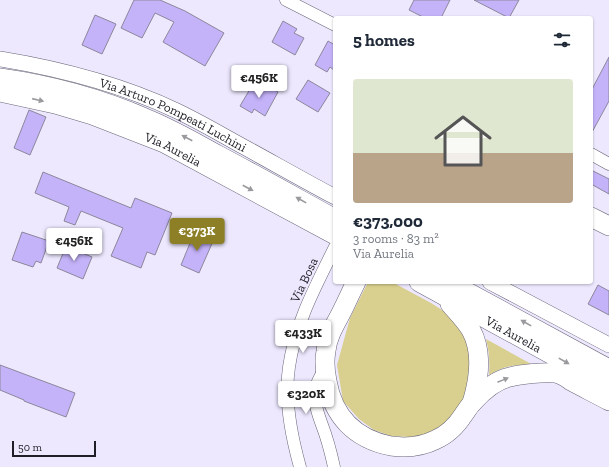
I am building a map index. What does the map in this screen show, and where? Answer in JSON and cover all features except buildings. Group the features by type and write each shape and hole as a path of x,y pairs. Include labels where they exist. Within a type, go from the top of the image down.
{"highway":[{"name":"Via Aurelia","path":"0,78 52,87 115,106 146,118 176,132 333,218"},
{"name":"Via Aurelia","path":"0,92 80,111 110,121 164,143 333,234"},
{"path":"593,218 609,226"},
{"path":"355,284 330,336 326,350 325,367 332,402 343,419 358,433 373,440 387,445 401,447 422,445 436,440 451,430 464,415 472,402 487,388 501,380 508,377 522,375 556,373"},
{"name":"Via Aurelia","path":"428,284 446,288 609,369"},
{"name":"Via Aurelia","path":"446,288 609,386"},
{"path":"446,288 469,326 478,352 478,380 472,402"},
{"path":"446,288 491,332 556,373 609,401"}],"street":[{"path":"286,0 333,24"},
{"name":"Via Arturo Pompeati Luchini","path":"0,59 40,66 77,75 139,95 177,111 333,196"},
{"path":"593,155 609,164"},
{"name":"Via Bosa","path":"300,467 289,409 288,387 291,352 313,292 333,251"},
{"path":"494,284 609,345"},
{"path":"325,367 316,387 315,400 334,467"}],"shaded area":[{"path":"367,284 396,284 431,303 450,315 462,325 475,379 456,412 440,427 422,435 410,437 391,436 374,430 359,419 343,401 337,365 350,318"},
{"path":"486,339 533,365 510,366 489,375 489,356"}]}
